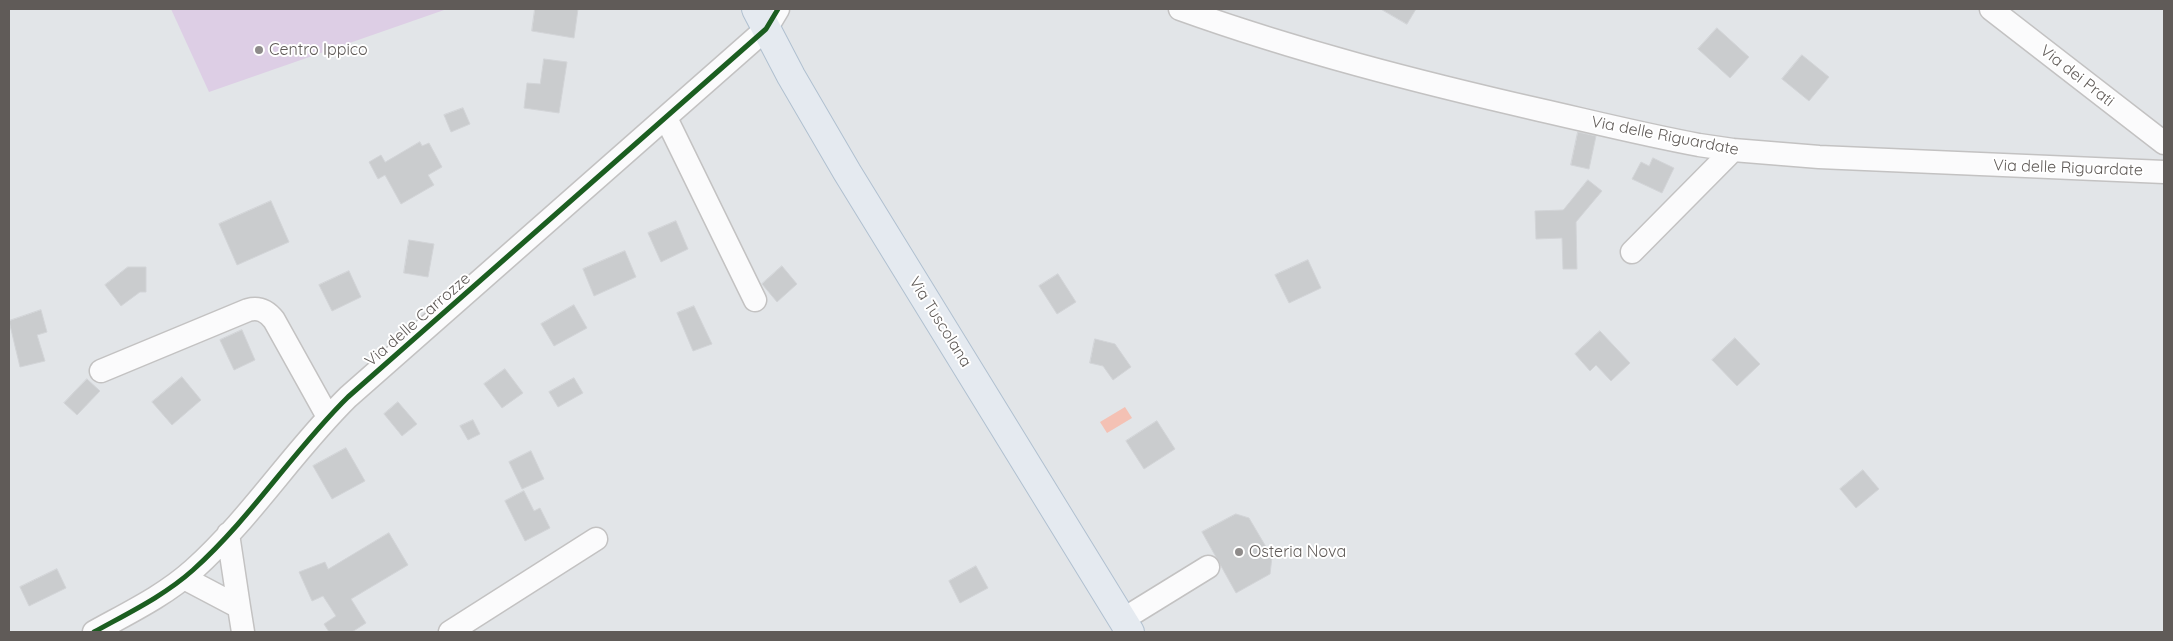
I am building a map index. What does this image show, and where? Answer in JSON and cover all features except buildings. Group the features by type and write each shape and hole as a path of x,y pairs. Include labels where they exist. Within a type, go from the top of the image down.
{"main road":[{"name":"Via Tuscolana","path":"767,15 791,76 847,172 1126,626"}],"street":[{"name":"Via delle Riguardate","path":"1180,9 1296,47 1418,81 1645,134 1733,150 1819,157 2164,172"},
{"name":"Via dei Prati","path":"1990,9 2164,143"},
{"name":"Via delle Carrozze","path":"94,632 151,601 184,578 228,534 328,417 666,118 767,15"},
{"path":"666,118 754,300"},
{"path":"1632,252 1733,150"},
{"path":"101,371 248,310 258,309 267,313 274,320 328,417"},
{"path":"228,534 243,632"},
{"path":"450,632 596,539"},
{"path":"1126,626 1208,567"},
{"path":"184,578 239,607"}],"shaded area":[{"name":"Centro Ippico","path":"171,9 447,9 209,92"},
{"path":"1125,407 1132,418 1107,433 1100,422"}],"cycle path":[{"path":"94,632 158,596 193,570 234,529 348,397 766,29 778,9"}],"place":[{"name":"Centro Ippico","path":"259,50"},
{"name":"Osteria Nova","path":"1239,552"}]}
